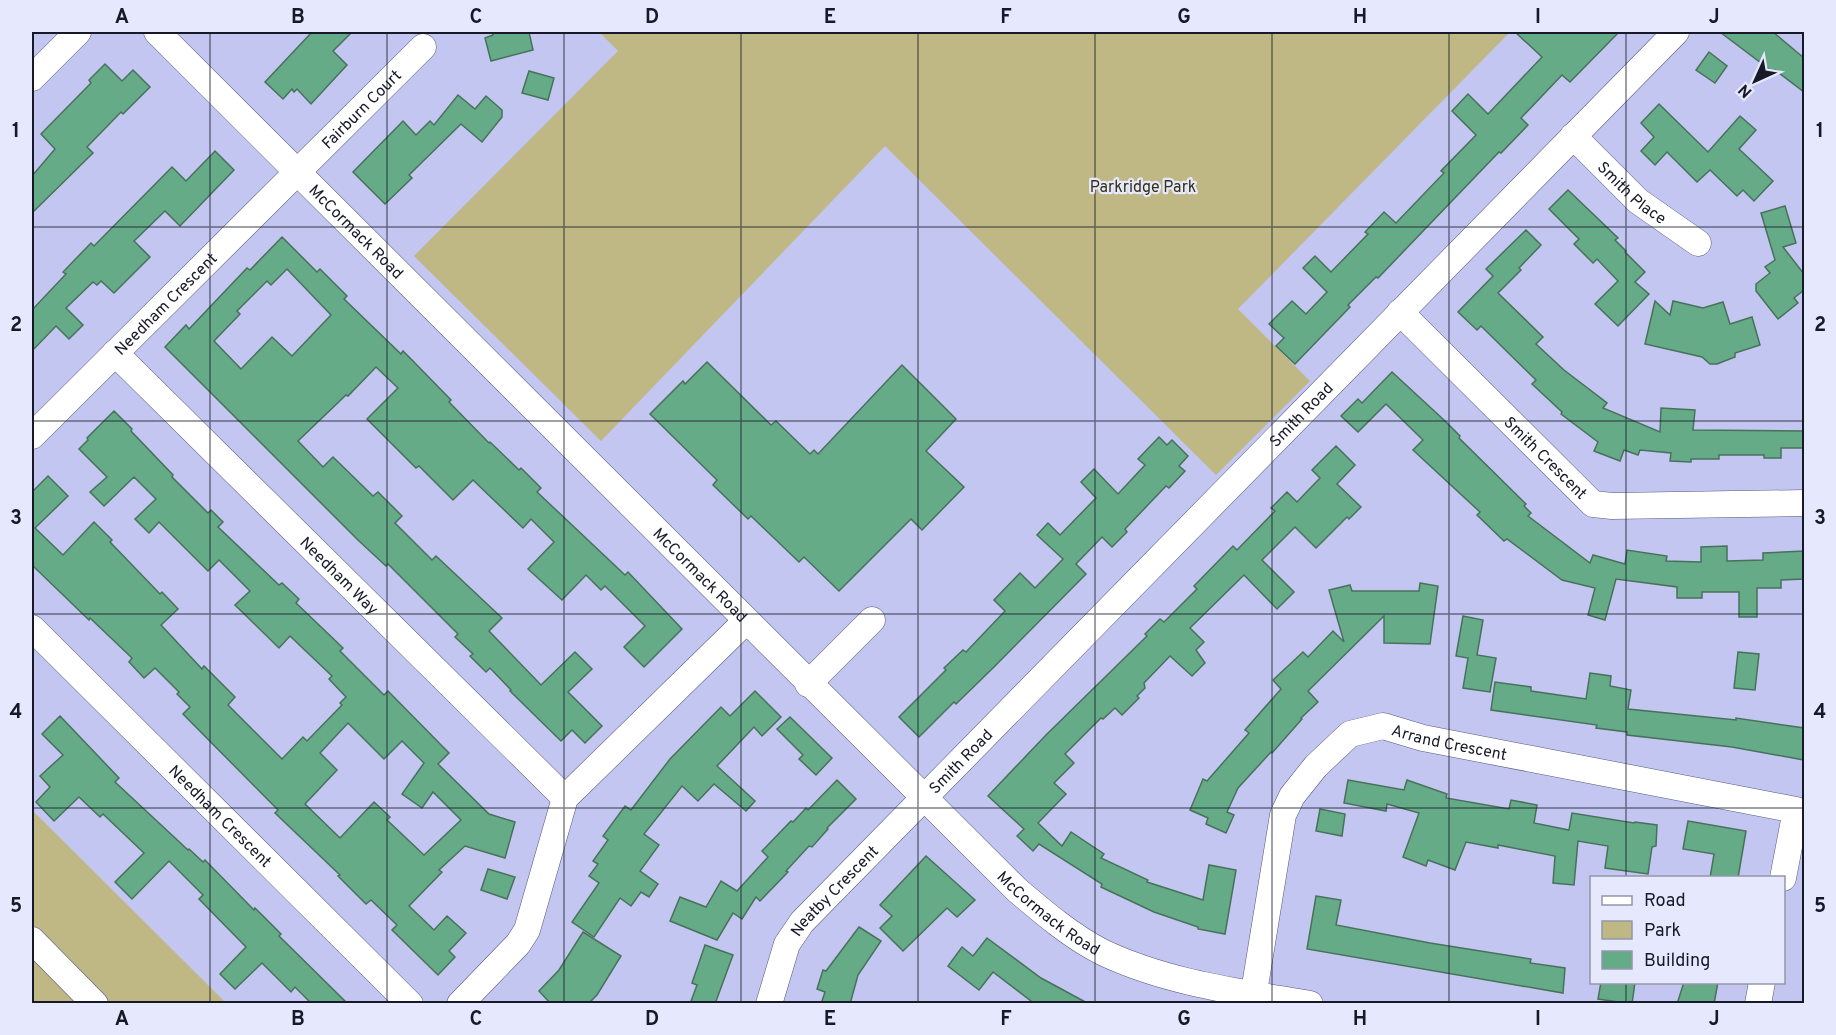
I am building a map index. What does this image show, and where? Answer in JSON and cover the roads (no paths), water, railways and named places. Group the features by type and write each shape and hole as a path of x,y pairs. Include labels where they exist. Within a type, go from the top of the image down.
{"street":[{"path":"32,78 78,32"},
{"name":"McCormack Road","path":"157,32 1017,890 1058,924 1101,951 1149,971 1253,999 1310,1004"},
{"name":"Smith Road","path":"926,797 1676,32"},
{"name":"Fairburn Court","path":"297,172 423,47"},
{"name":"Smith Place","path":"1573,136 1638,201 1698,243"},
{"name":"Needham Crescent","path":"32,436 297,172"},
{"name":"Smith Crescent","path":"1400,312 1593,504 1804,503"},
{"name":"Needham Way","path":"115,353 565,798"},
{"path":"808,684 872,620"},
{"path":"460,1004 511,952 527,930 565,798 747,621"},
{"name":"Needham Crescent","path":"32,628 410,1004"},
{"name":"Arrand Crescent","path":"1253,999 1283,815 1292,796 1316,766 1350,734 1383,726 1423,738 1800,811 1784,876"},
{"name":"Neatby Crescent","path":"769,1004 787,944 798,928 926,797"},
{"path":"32,940 95,1004"},
{"path":"1758,1004 1762,984"}],"park label":[{"name":"Parkridge Park","path":"1143,186"}]}
